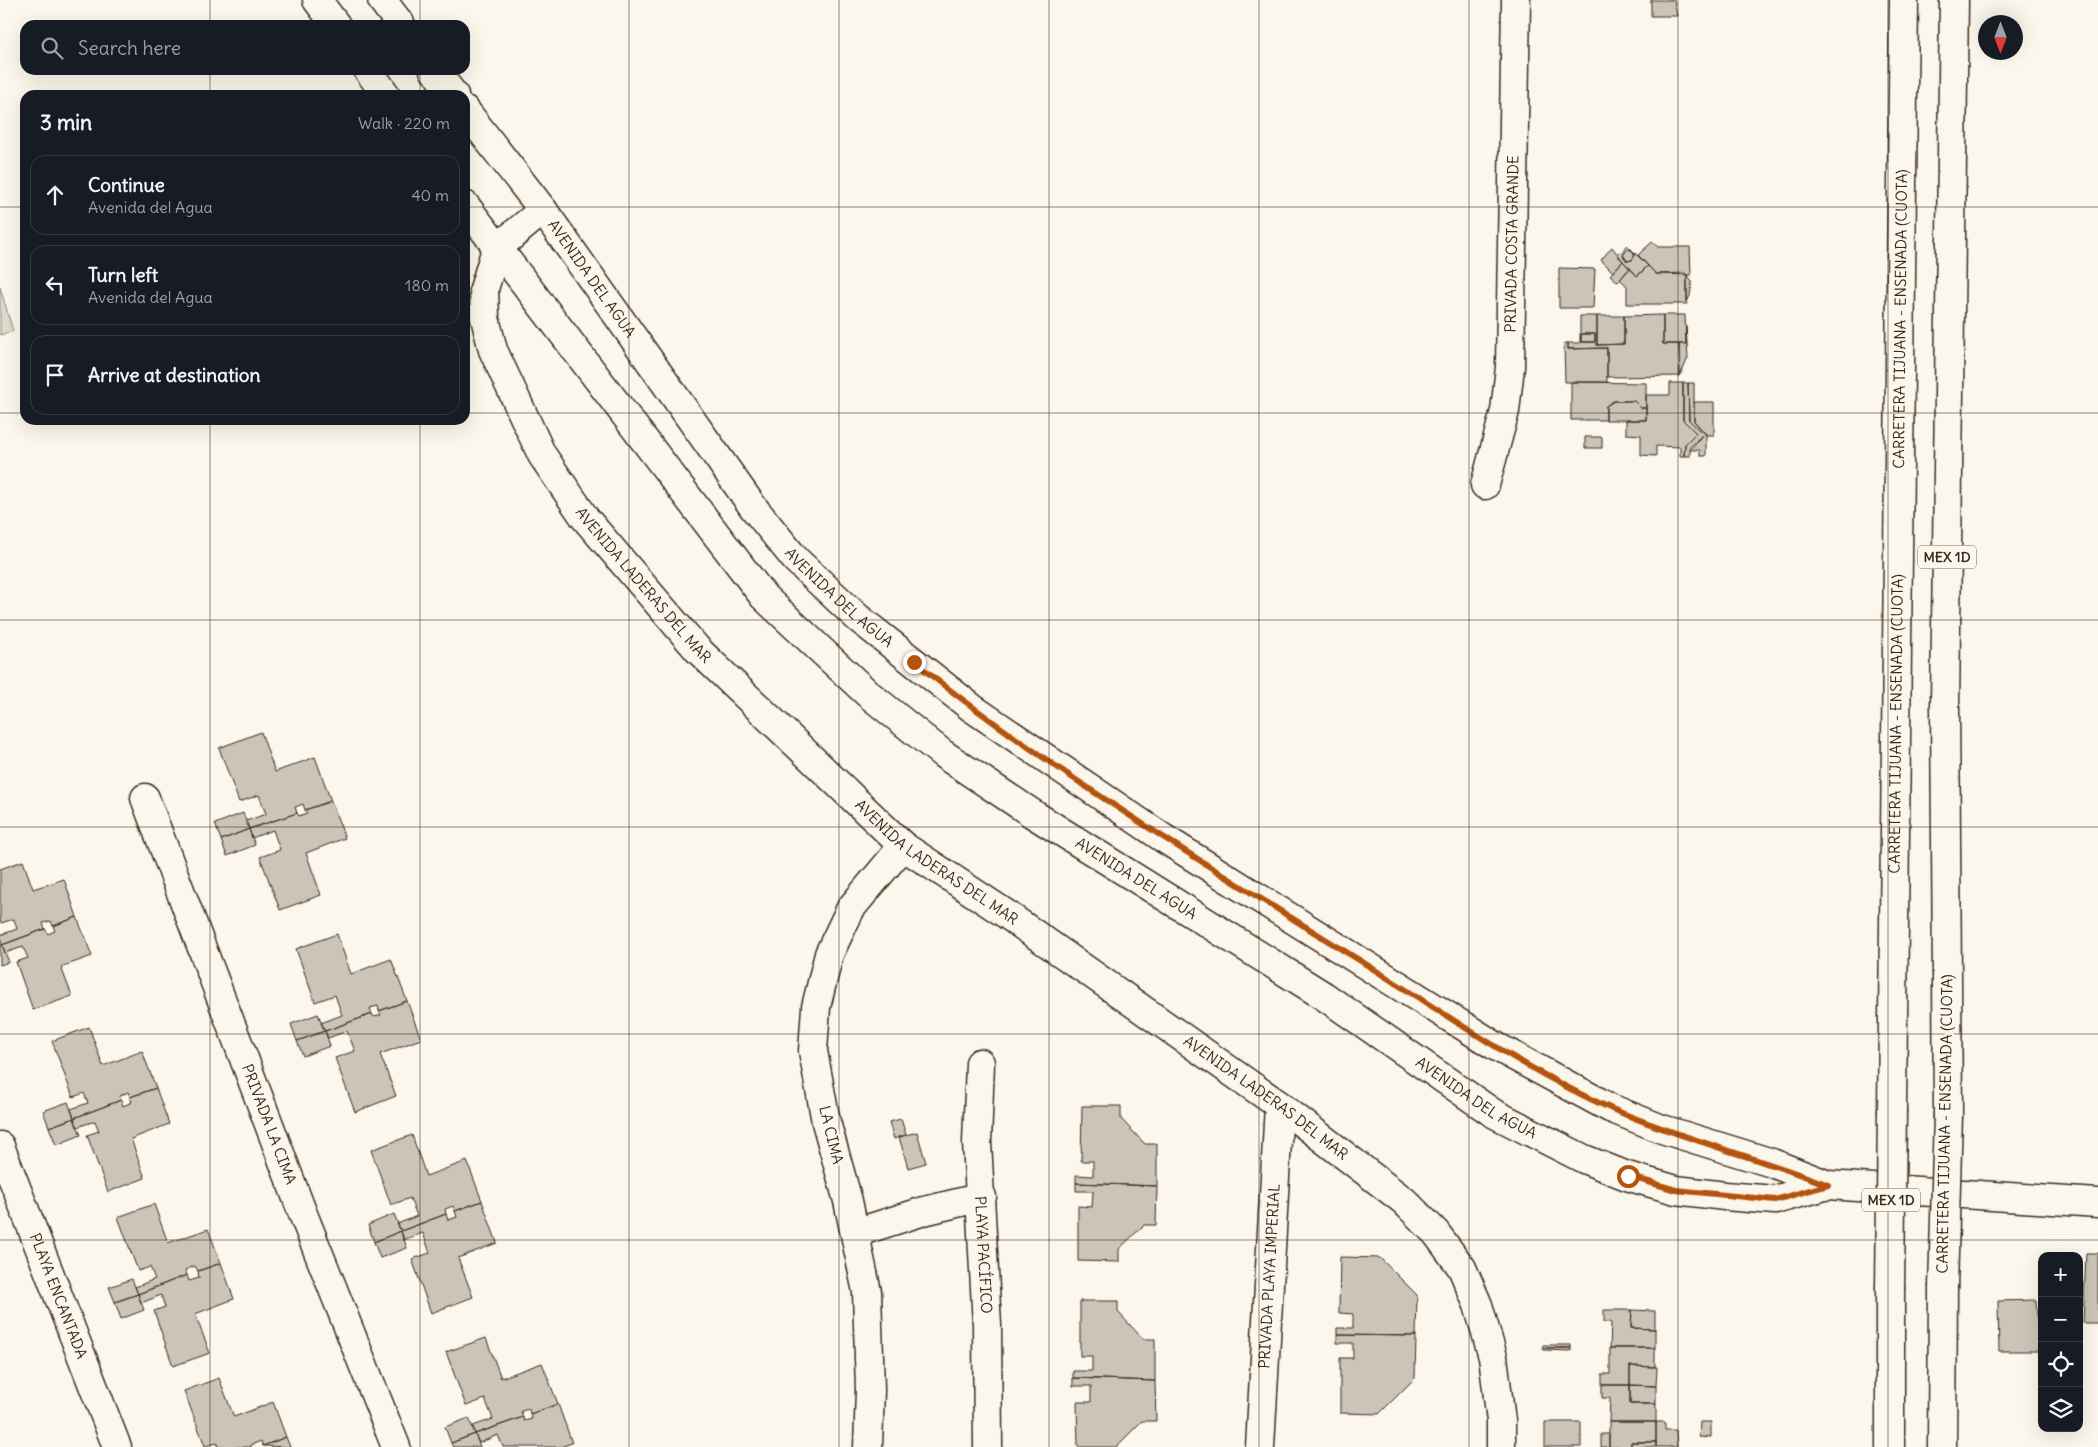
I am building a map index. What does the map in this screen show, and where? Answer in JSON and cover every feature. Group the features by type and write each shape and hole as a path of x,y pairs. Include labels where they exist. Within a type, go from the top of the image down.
{"main road":[{"path":"318,0 332,20"},
{"path":"382,0 397,20"},
{"name":"PRIVADA COSTA GRANDE","path":"1485,485 1505,411 1510,367 1516,0"},
{"name":"CARRETERA TIJUANA - ENSENADA (CUOTA)","path":"1890,1447 1890,1289 1904,0"},
{"name":"CARRETERA TIJUANA - ENSENADA (CUOTA)","path":"1942,1447 1943,1288 1948,1115 1945,706 1954,0"},
{"path":"372,75 382,90"},
{"path":"438,75 450,90"},
{"name":"AVENIDA DEL AGUA","path":"470,116 543,210 753,507 796,560 858,618 972,708 1163,838 1497,1047 1610,1108 1662,1129 1772,1163 1828,1185 2098,1204"},
{"path":"496,249 543,210"},
{"name":"AVENIDA DEL AGUA","path":"470,212 496,249 764,597 868,693 943,754 1033,814 1324,996 1494,1113 1584,1159 1628,1176 1676,1190 1706,1194 1775,1200 1828,1185"},
{"name":"AVENIDA LADERAS DEL MAR","path":"496,249 484,289 485,318 493,350 542,455 585,518 698,650 903,846 1006,914 1279,1105 1404,1202 1436,1233 1462,1268 1478,1304 1493,1357 1501,1421 1501,1447"},
{"name":"PRIVADA LA CIMA","path":"145,798 304,1214 396,1447"},
{"name":"LA CIMA","path":"868,1447 870,1390 867,1292 855,1233 826,1122 812,1051 816,1007 829,954 851,908 903,846"},
{"name":"PLAYA PACÍFICO","path":"980,1063 977,1142 982,1197 987,1325 988,1447"},
{"name":"PRIVADA PLAYA IMPERIAL","path":"1260,1447 1279,1105"},
{"name":"PLAYA ENCANTADA","path":"0,1146 117,1447"},
{"path":"855,1233 924,1211 982,1197"}],"shaded area":[{"path":"0,287 13,331 0,335"}],"building":[{"path":"1651,0 1674,0 1677,16 1651,16"},
{"path":"1652,242 1658,247 1690,247 1691,275 1656,274 1638,255"},
{"path":"1627,245 1648,266 1637,276 1617,255","holes":["1627,249 1632,250 1635,255 1632,260 1627,261 1623,255"]},
{"path":"1612,247 1623,261 1613,272 1601,260"},
{"path":"1627,249 1632,250 1635,255 1632,260 1627,261 1623,255"},
{"path":"1623,261 1630,268 1618,282 1610,275"},
{"path":"1648,266 1656,274 1685,273 1687,275 1687,304 1627,304 1627,286 1620,279 1630,268 1637,276"},
{"path":"1559,268 1595,269 1593,308 1559,308"},
{"path":"1687,275 1692,282 1687,302"},
{"path":"1663,315 1663,344 1679,344 1680,376 1607,377 1607,348 1568,349 1568,343 1580,343 1580,316 1597,316 1597,345 1624,344 1624,316","holes":["1581,334 1595,334 1595,342 1581,342"]},
{"path":"1663,315 1685,315 1686,344 1663,344"},
{"path":"1597,316 1624,316 1624,344 1597,345"},
{"path":"1686,327 1688,358 1680,376 1679,344 1686,344"},
{"path":"1581,334 1595,334 1595,342 1581,342"},
{"path":"1564,343 1568,343 1568,349 1607,348 1607,382 1565,382"},
{"path":"1571,382 1646,383 1646,408 1641,408 1634,401 1614,401 1606,406 1606,420 1571,420"},
{"path":"1670,383 1683,383 1683,420 1696,433 1685,444 1684,456 1680,456 1680,447 1656,446 1656,456 1641,455 1641,435 1626,434 1626,420 1646,420 1646,395 1670,395"},
{"path":"1683,383 1688,383 1689,420 1703,434 1690,447 1690,456 1684,456 1685,444 1696,433 1683,420"},
{"path":"1688,383 1694,383 1694,421 1706,434 1706,456 1700,456 1700,450 1690,450 1703,434 1689,420"},
{"path":"1614,401 1634,401 1641,408 1646,408 1646,420 1606,420 1606,406"},
{"path":"1694,402 1714,402 1714,435 1706,435 1694,421"},
{"path":"1585,437 1602,437 1602,448 1585,448"},
{"path":"261,732 275,772 315,757 331,801 305,810 303,804 295,807 297,813 249,829 246,821 266,814 259,795 239,802 219,748"},
{"path":"331,801 345,838 306,853 321,895 280,910 260,857 280,850 273,830 252,838 249,829 297,813 299,816 307,813 305,810"},
{"path":"243,813 249,829 221,840 215,824"},
{"path":"249,829 255,845 227,856 221,840"},
{"path":"23,861 33,889 64,879 77,917 53,926 51,921 43,923 45,929 2,945 0,935 17,929 14,919 1,923 0,869"},
{"path":"77,917 92,956 61,967 72,996 33,1010 16,962 28,958 23,947 5,953 2,945 45,929 48,934 55,931 53,926"},
{"path":"337,934 351,974 391,959 407,1001 379,1011 378,1006 370,1008 372,1014 325,1031 321,1023 342,1015 335,995 315,1002 296,949"},
{"path":"2,945 9,962 0,965 0,946"},
{"path":"407,1001 421,1039 380,1054 396,1096 355,1112 335,1058 355,1051 347,1031 328,1038 325,1031 372,1014 374,1017 381,1015 379,1011"},
{"path":"318,1014 325,1031 297,1041 291,1024"},
{"path":"89,1027 103,1066 142,1051 156,1088 130,1097 128,1092 120,1096 121,1100 74,1118 71,1109 88,1103 84,1093 73,1097 52,1041"},
{"path":"325,1031 330,1046 303,1056 297,1041"},
{"path":"156,1088 169,1124 131,1139 145,1178 108,1192 87,1135 99,1131 95,1121 77,1127 74,1118 121,1100 123,1106 132,1102 130,1097"},
{"path":"68,1102 74,1118 49,1127 43,1111"},
{"path":"1082,1106 1121,1106 1121,1119 1145,1144 1157,1144 1157,1186 1076,1183 1076,1175 1093,1176 1093,1161 1081,1161"},
{"path":"74,1118 81,1135 56,1145 49,1127"},
{"path":"901,1119 906,1135 894,1139 889,1122"},
{"path":"917,1132 926,1163 908,1168 899,1137"},
{"path":"412,1135 426,1176 467,1161 482,1201 455,1211 453,1206 445,1209 446,1214 401,1231 397,1224 417,1216 410,1198 391,1205 371,1150"},
{"path":"1076,1183 1157,1186 1156,1225 1144,1225 1119,1249 1119,1262 1078,1261 1078,1206 1092,1207 1093,1191 1076,1191"},
{"path":"482,1201 497,1243 458,1258 473,1297 431,1313 412,1259 430,1253 423,1233 403,1240 401,1231 446,1214 448,1220 457,1217 455,1211"},
{"path":"154,1204 168,1243 208,1229 221,1263 198,1271 195,1266 185,1270 187,1275 138,1294 135,1287 155,1279 150,1267 138,1271 118,1217"},
{"path":"394,1214 401,1231 374,1242 368,1225"},
{"path":"401,1231 407,1248 380,1258 374,1242"},
{"path":"2086,1253 2098,1253 2098,1323 2083,1323"},
{"path":"1340,1257 1380,1258 1417,1295 1416,1336 1337,1335 1337,1328 1353,1328 1353,1314 1339,1313"},
{"path":"221,1263 234,1299 195,1314 210,1353 173,1366 154,1311 165,1307 161,1295 141,1303 138,1294 187,1275 189,1281 199,1278 198,1271"},
{"path":"132,1279 138,1294 115,1302 109,1287"},
{"path":"138,1294 144,1310 121,1319 115,1302"},
{"path":"2036,1300 2038,1351 1999,1351 1998,1301"},
{"path":"1080,1301 1118,1301 1118,1312 1143,1339 1155,1339 1155,1381 1073,1378 1073,1371 1092,1371 1092,1356 1080,1356"},
{"path":"1604,1310 1632,1310 1631,1328 1655,1329 1655,1348 1610,1348 1611,1322 1604,1322"},
{"path":"1632,1310 1655,1311 1655,1329 1631,1328"},
{"path":"1337,1335 1416,1336 1415,1378 1379,1414 1340,1413 1340,1358 1353,1358 1353,1343 1337,1343"},
{"path":"486,1338 501,1378 542,1363 558,1404 530,1414 529,1409 521,1411 523,1417 475,1434 473,1426 493,1419 485,1399 466,1406 446,1352"},
{"path":"1543,1345 1571,1345 1571,1348 1543,1348"},
{"path":"1543,1348 1571,1348 1571,1351 1543,1350"},
{"path":"1610,1348 1655,1348 1655,1367 1630,1366 1630,1385 1602,1385 1602,1374 1610,1374"},
{"path":"1630,1366 1657,1367 1656,1386 1630,1385"},
{"path":"219,1378 234,1417 273,1402 286,1437 263,1446 261,1441 251,1445 251,1447 218,1447 217,1443 205,1446 184,1391"},
{"path":"1073,1378 1155,1381 1156,1421 1142,1421 1116,1447 1078,1447 1077,1402 1091,1402 1091,1386 1073,1386"},
{"path":"1602,1385 1630,1385 1630,1404 1656,1404 1656,1422 1609,1422 1610,1398 1602,1398"},
{"path":"1630,1385 1656,1386 1656,1404 1630,1404"},
{"path":"558,1404 572,1443 560,1447 503,1447 498,1435 479,1443 475,1434 523,1417 524,1421 532,1419 530,1414"},
{"path":"469,1418 475,1434 451,1443 445,1427"},
{"path":"1545,1422 1581,1422 1581,1447 1545,1447"},
{"path":"1609,1422 1656,1422 1656,1442 1631,1442 1631,1447 1609,1447"},
{"path":"1656,1422 1665,1422 1665,1430 1676,1430 1677,1447 1656,1447"},
{"path":"1700,1422 1711,1422 1711,1438 1699,1437"},
{"path":"475,1434 480,1447 453,1447 451,1443"},
{"path":"1601,1434 1609,1434 1609,1447 1601,1447"},
{"path":"286,1437 290,1447 263,1446"},
{"path":"1631,1442 1656,1442 1656,1447 1631,1447"}],"route":[{"path":"914,662 972,708 1163,838 1497,1047 1610,1108 1662,1129 1772,1163 1828,1185 1775,1200 1676,1190 1628,1176"}]}
